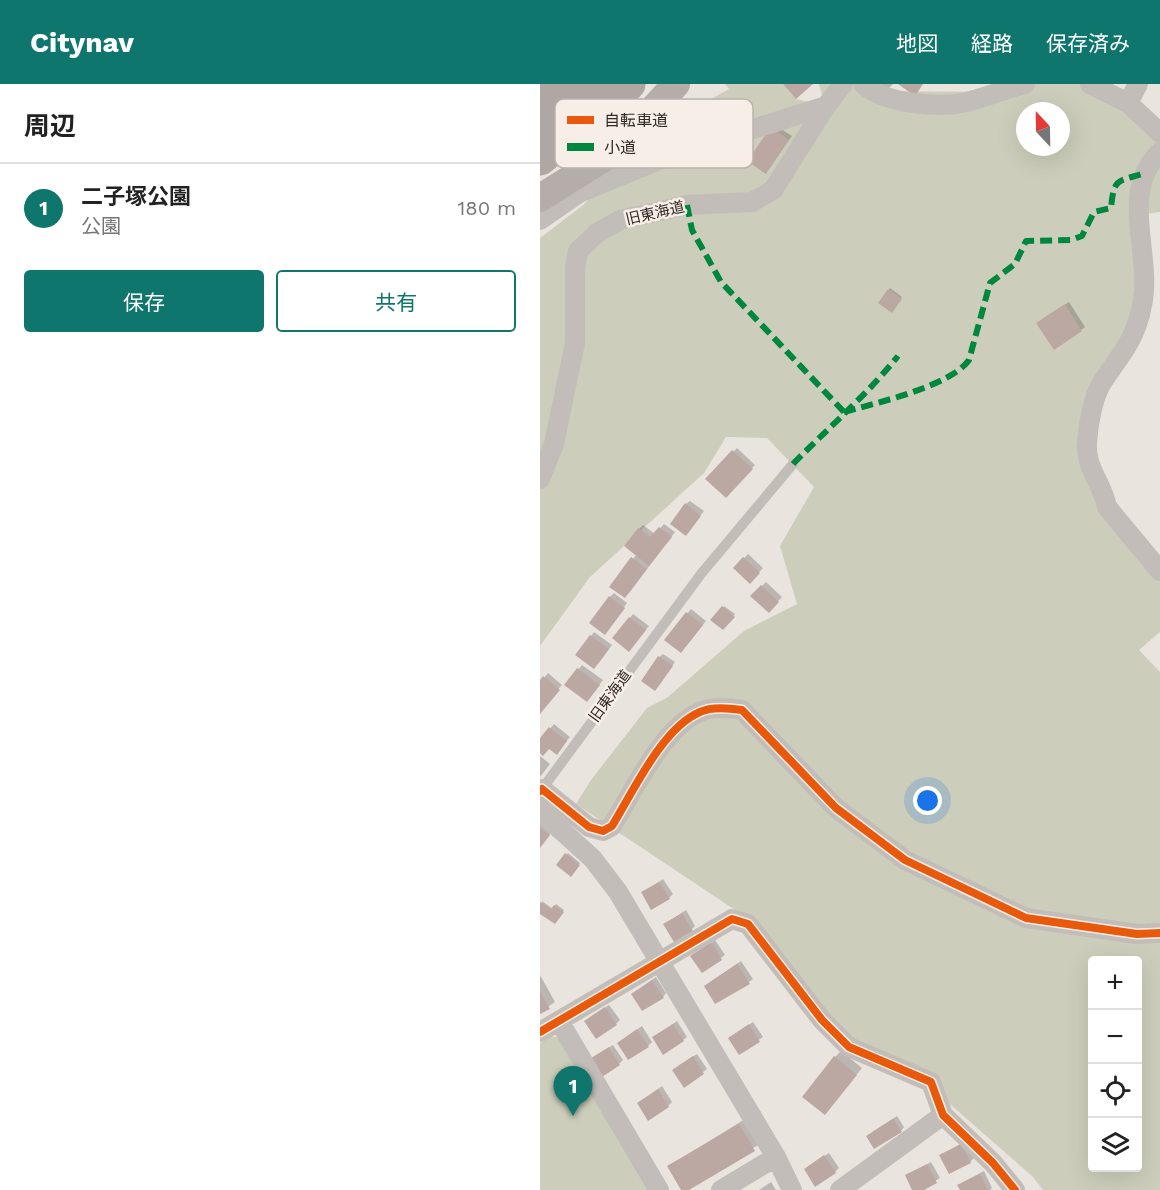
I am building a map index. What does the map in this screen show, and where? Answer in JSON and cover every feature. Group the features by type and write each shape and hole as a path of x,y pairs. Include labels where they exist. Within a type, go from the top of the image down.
{"highway":[{"path":"540,98 554,84"},
{"path":"575,99 590,84"},
{"path":"615,99 629,84"},
{"path":"540,135 555,120"},
{"path":"540,159 555,147"}],"main road":[{"path":"663,99 676,84"},
{"path":"540,198 589,168"}],"street":[{"name":"旧東海道","path":"540,479 554,444 575,344 575,268 578,251 597,233 620,220 687,205 752,202 774,190 826,106 843,84"},
{"path":"863,84 870,91 895,100 926,104 962,103 1025,84"},
{"path":"1090,84 1128,103 1160,133"},
{"path":"1128,103 1138,84"},
{"path":"753,129 826,106"},
{"path":"1160,152 1144,173 1137,214 1146,280 1142,306 1131,343 1102,383 1087,442 1088,463 1105,495 1107,507 1160,571"},
{"path":"540,220 579,193 640,168"},
{"path":"541,790 589,827 603,831 610,828 666,740 689,717 708,710 742,710 836,808 905,860 1026,918 1137,934 1160,933"},
{"path":"540,811 593,859 618,892 776,1157 792,1190"},
{"path":"540,1032 732,919 748,924 822,1020 849,1047 931,1082 944,1116 993,1163 1015,1190"},
{"path":"558,1021 658,1190"},
{"path":"840,1190 944,1116"},
{"path":"721,1190 776,1157"}],"lane":[{"name":"旧東海道","path":"541,790 701,574 793,464"}],"green space":[{"path":"725,84 783,84 796,99 825,106 819,84 862,84 870,91 994,92 1032,84 1088,84 1160,138 1160,212 1138,215 1144,295 1085,417 1107,507 1160,559 1160,632 1139,650 1160,672 1160,1190 1043,1190 1033,1177 919,1077 834,1033 753,922 576,804 591,780 647,708 668,697 744,631 797,604 780,546 814,487 767,438 726,437 704,473 590,577 540,646 540,238 582,206 621,168 753,168 753,99 711,99 729,89"},
{"path":"551,1036 560,1038 649,1190 540,1190 540,1043"}],"building":[{"path":"783,84 813,84 796,99"},
{"path":"898,84 923,84 915,96"},
{"path":"771,127 789,140 766,174 753,165 753,152"},
{"path":"888,289 902,299 892,313 878,303"},
{"path":"1065,304 1082,331 1054,350 1036,323"},
{"path":"732,450 753,469 726,498 705,479"},
{"path":"685,503 701,516 686,536 670,524"},
{"path":"659,527 672,537 649,566 624,546 638,528 650,537"},
{"path":"631,557 647,569 625,598 609,587"},
{"path":"743,557 760,573 750,584 733,568"},
{"path":"761,585 779,602 769,613 750,596"},
{"path":"609,596 625,608 605,635 589,623"},
{"path":"722,606 735,617 723,630 710,620"},
{"path":"686,612 703,625 681,653 664,640"},
{"path":"629,617 646,630 629,652 612,638"},
{"path":"590,635 609,649 594,669 575,655"},
{"path":"658,656 673,666 655,691 641,681"},
{"path":"577,668 600,685 587,702 564,685"},
{"path":"543,676 560,690 540,714 540,680"},
{"path":"549,727 567,741 557,755 549,749 543,756 540,753 540,738"},
{"path":"540,828 550,835 540,848"},
{"path":"565,853 580,865 571,877 556,865"},
{"path":"659,882 670,899 651,910 641,892"},
{"path":"540,902 551,909 554,905 564,912 555,924 540,914"},
{"path":"682,913 693,931 674,942 663,924"},
{"path":"711,942 722,960 702,973 690,956"},
{"path":"737,964 750,984 715,1004 704,986"},
{"path":"652,980 664,998 642,1011 631,994"},
{"path":"540,991 550,1009 540,1014"},
{"path":"605,1007 617,1025 596,1039 584,1021"},
{"path":"673,1024 684,1041 663,1055 652,1037"},
{"path":"749,1024 760,1042 739,1055 728,1038"},
{"path":"637,1029 649,1047 628,1060 617,1043"},
{"path":"609,1047 620,1065 599,1079 588,1060"},
{"path":"693,1056 704,1074 684,1088 672,1070"},
{"path":"834,1056 857,1075 825,1115 802,1097"},
{"path":"658,1089 669,1107 648,1121 637,1103"},
{"path":"893,1119 902,1132 874,1149 866,1136"},
{"path":"739,1124 755,1151 689,1190 681,1190 667,1166"},
{"path":"961,1144 971,1163 949,1174 939,1155"},
{"path":"824,1155 836,1173 815,1187 804,1169"},
{"path":"927,1164 937,1183 924,1190 912,1190 905,1175"},
{"path":"980,1174 988,1190 960,1190 957,1185"}],"marked path":[{"path":"844,412 930,386 960,369 969,360 990,283 1015,264 1026,241 1071,240 1082,236 1094,212 1111,208 1114,191 1119,182 1145,173"},
{"path":"687,205 692,230 721,282 844,412"},
{"path":"793,464 860,398 898,356"}],"cycle path":[{"path":"540,791 542,789 589,827 603,831 612,826 661,746 686,720 710,709 742,710 836,808 905,860 1026,918 1137,934 1160,933"},
{"path":"540,1032 732,919 748,924 822,1020 849,1047 931,1082 943,1115 993,1163 1015,1190"}],"place":[{"name":"二子塚公園","path":"573,1116"}]}
